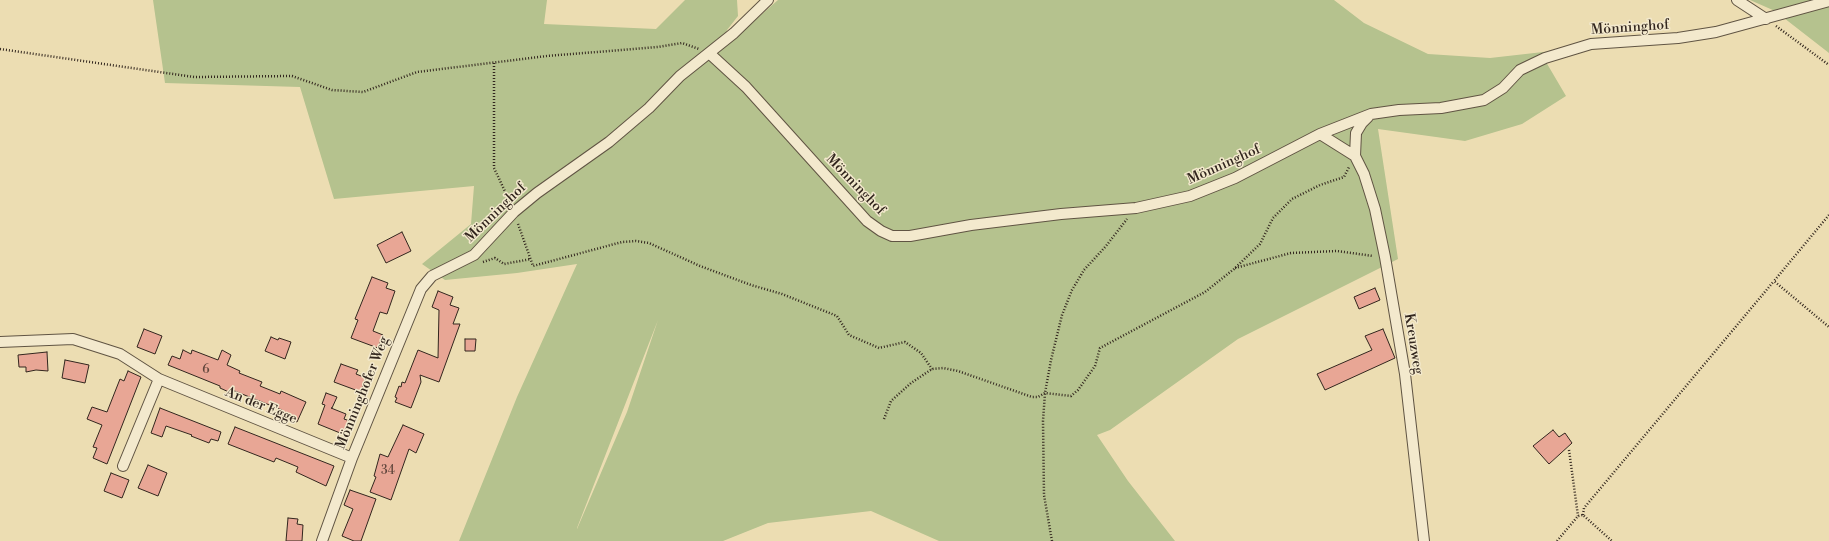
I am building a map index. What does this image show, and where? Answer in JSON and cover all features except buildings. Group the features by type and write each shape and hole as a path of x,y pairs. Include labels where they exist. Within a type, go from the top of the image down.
{"street":[{"name":"Mönninghof","path":"448,269 474,254 514,212 537,193 609,142 649,108 680,76 734,33 768,0"},
{"path":"1736,0 1766,19"},
{"name":"Mönninghof","path":"709,52 746,87 867,221 881,231 892,236 910,236 971,225 1061,214 1136,208 1190,196 1235,178 1320,134 1372,114 1399,110 1440,108 1484,100 1503,88 1520,70 1545,58 1591,44 1678,38 1716,32 1766,19 1795,9 1829,1"},
{"name":"Kreuzweg","path":"1372,114 1362,124 1356,134 1355,156 1364,174 1375,209 1385,257 1405,374 1424,541"},
{"path":"1320,134 1355,156"},
{"name":"Mönninghofer Weg","path":"322,541 352,458 421,289 432,276 448,269"},
{"name":"An der Egge","path":"0,342 73,339 120,354 159,379 352,458"},
{"path":"123,466 159,379"}],"path":[{"path":"1766,19 1829,65"},
{"path":"0,49 194,77 292,76 332,90 363,92 417,72 494,62 658,47 682,42 709,52"},
{"path":"494,62 494,168 514,212 533,266 622,242 636,241 649,243 707,269 751,285 782,294 837,316 849,335 879,348 905,342 921,353 932,369"},
{"path":"884,419 890,401 911,382 932,369 943,368 958,371 1032,397 1038,397 1045,394 1071,396 1078,390 1094,366 1100,348 1205,292 1234,269 1260,244 1273,218 1292,199 1320,185 1344,177 1355,156"},
{"path":"1052,541 1044,495 1045,394 1050,360 1062,315 1072,290 1084,270 1106,246 1136,208"},
{"path":"1583,515 1584,508 1829,215"},
{"path":"1234,269 1291,253 1337,251 1385,257"},
{"path":"482,262 495,258 504,264 531,259"},
{"path":"1774,281 1829,327"},
{"path":"1569,450 1578,516"},
{"path":"1556,541 1578,516 1583,515"},
{"path":"1583,515 1612,541"}],"green space":[{"path":"153,0 547,0 544,24 656,29 685,0 737,0 738,16 727,30 720,51 778,0 1334,0 1364,23 1428,54 1490,58 1552,51 1546,62 1566,96 1522,124 1465,141 1378,129 1398,259 1238,339 1110,430 1097,435 1128,481 1175,541 939,541 871,511 768,523 723,541 459,541 517,397 577,264 517,273 445,280 422,264 471,224 474,186 334,199 300,87 165,83","holes":["658,320 627,412 577,529"]},
{"path":"1750,0 1829,0 1829,53 1775,11"}]}
